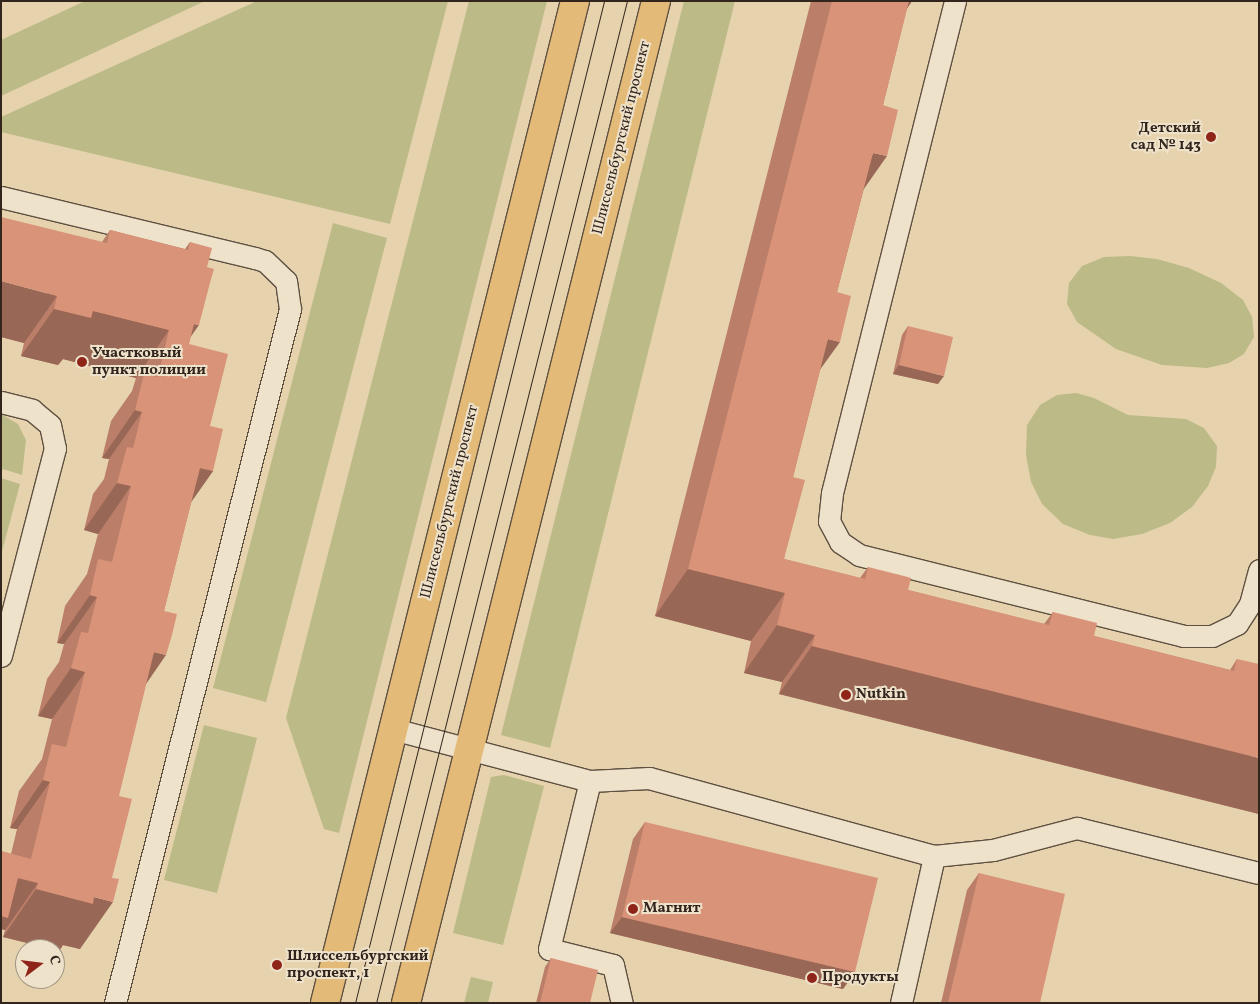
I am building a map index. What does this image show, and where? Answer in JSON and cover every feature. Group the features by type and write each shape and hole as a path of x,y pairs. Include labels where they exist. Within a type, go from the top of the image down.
{"main road":[{"name":"Шлиссельбургский проспект","path":"325,1003 575,1"},
{"name":"Шлиссельбургский проспект","path":"406,1003 656,1"}],"lane":[{"path":"955,1 832,493 829,521 840,542 859,555 1183,636 1212,636 1236,624 1250,604 1259,570"},
{"path":"1,197 265,261 286,281 290,309 115,1003"},
{"path":"1,402 32,410 50,425 55,448 1,656"},
{"path":"394,729 590,781 650,778 934,856 993,850 1077,828 1259,873"},
{"path":"590,781 549,949 613,965 622,1003"},
{"path":"901,1003 934,856"}],"shaded area":[{"path":"85,1 205,1 1,96 1,40"},
{"path":"257,1 448,1 390,224 1,132 1,117"},
{"path":"469,1 547,1 339,833 324,829 286,718"},
{"path":"684,1 735,1 550,748 501,735"},
{"path":"333,223 387,238 266,702 213,688"},
{"path":"1130,256 1157,259 1189,268 1221,283 1243,300 1252,317 1254,337 1244,354 1229,363 1207,368 1162,365 1116,349 1077,322 1067,304 1069,283 1082,266 1104,257"},
{"path":"1076,393 1094,398 1128,415 1186,419 1204,428 1217,446 1216,467 1208,486 1192,507 1170,523 1142,534 1113,539 1090,535 1063,524 1042,504 1031,482 1026,455 1027,425 1040,405 1057,395"},
{"path":"1,414 18,424 26,440 22,475 3,469 1,473"},
{"path":"1,478 20,484 1,555"},
{"path":"204,725 257,738 217,893 164,880"},
{"path":"504,775 544,786 503,945 453,933 491,777"},
{"path":"471,977 493,982 488,1003 464,1003"}],"building":[{"path":"832,1 909,1 883,105 898,110 887,156 873,153 837,292 851,296 840,342 828,339 793,477 805,480 784,559 865,579 868,567 911,578 908,590 1049,625 1053,612 1097,623 1094,636 1234,671 1237,659 1259,664 1259,758 812,646 815,635 777,625 785,593 688,569"},
{"path":"1,217 107,243 110,230 188,250 190,242 212,248 207,267 214,269 199,325 194,324 189,344 228,354 210,426 223,429 213,471 200,468 164,611 177,614 172,635 166,655 154,652 119,796 132,799 112,878 119,879 113,902 94,897 93,904 36,889 38,883 18,878 8,918 1,916 1,851 31,859 50,782 43,780 52,744 66,747 85,672 71,668 81,632 88,633 97,597 90,595 98,559 112,562 131,486 117,483 127,447 133,448 142,412 135,410 144,374 158,377 169,330 93,311 91,318 54,309 57,296 1,281"},
{"path":"908,326 953,337 944,376 899,365"},
{"path":"645,822 878,878 855,972 622,917"},
{"path":"979,873 1065,894 1040,1003 948,1003"},
{"path":"551,958 598,970 590,1003 540,1003"}],"tram line":[{"path":"355,1003 604,1"},
{"path":"376,1003 627,1"}],"place":[{"name":"Детский сад № 143","path":"1211,137"},
{"name":"Участковый пункт полиции","path":"82,362"},
{"name":"Nutkin","path":"846,695"},
{"name":"Магнит","path":"633,909"},
{"name":"Шлиссельбургский проспект, 1","path":"277,965"},
{"name":"Продукты","path":"812,978"}]}
